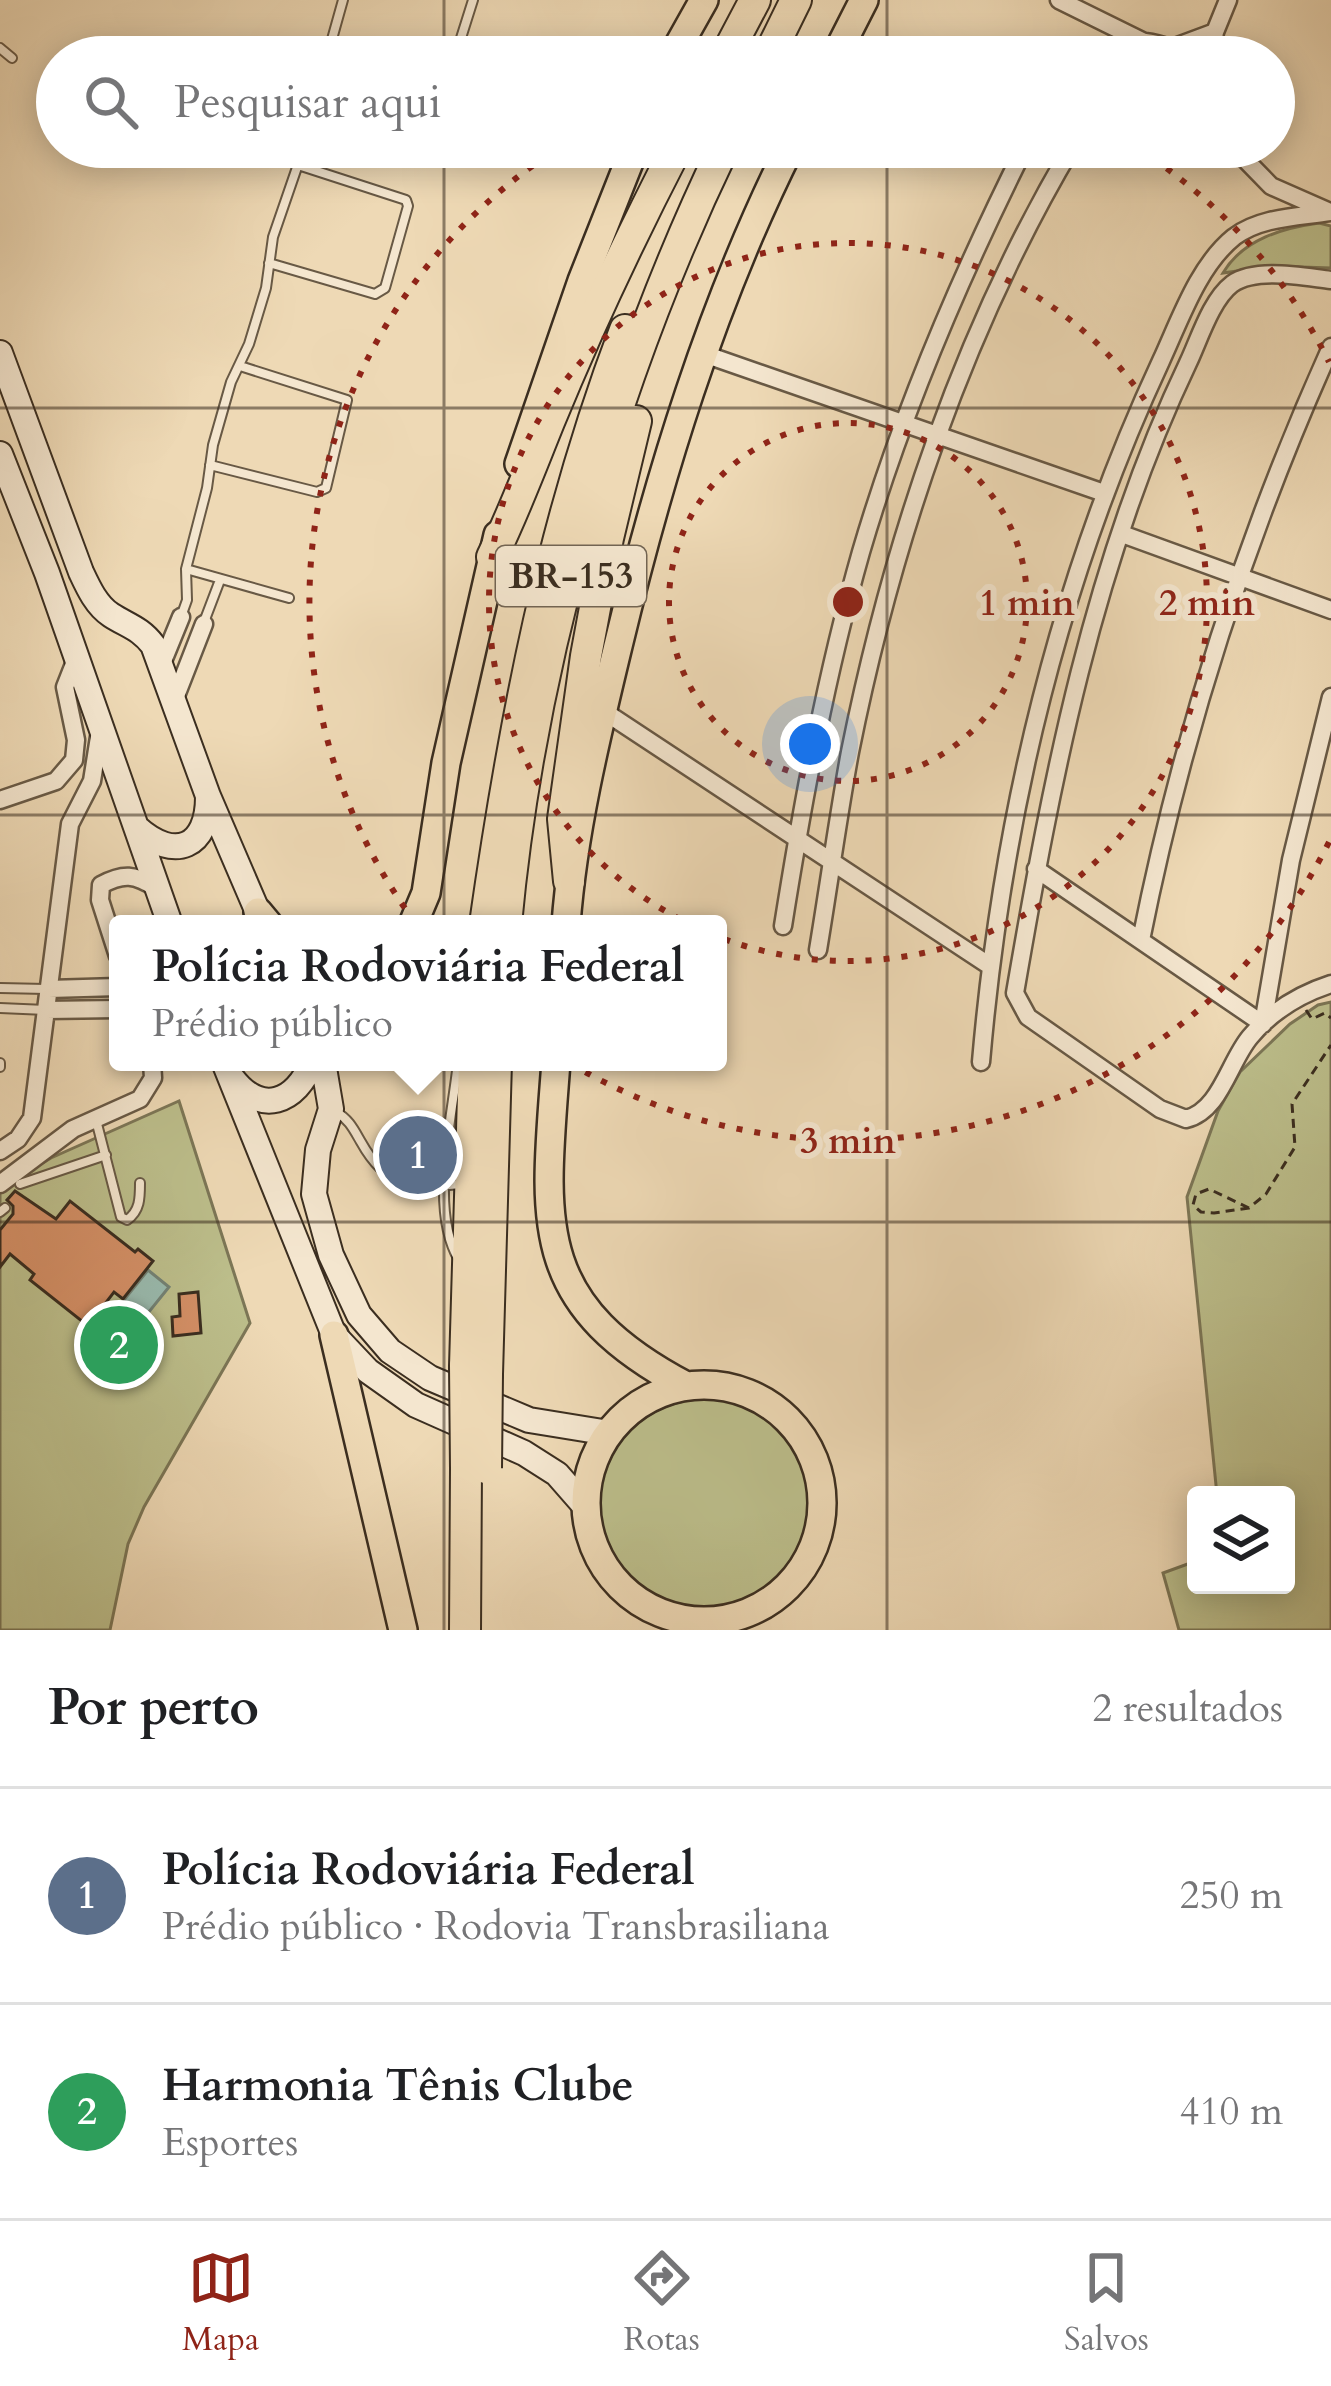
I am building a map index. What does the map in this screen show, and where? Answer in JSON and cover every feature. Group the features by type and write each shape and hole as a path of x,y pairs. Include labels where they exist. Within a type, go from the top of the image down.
{"highway":[{"path":"735,36 755,0"},
{"path":"752,36 770,0"},
{"path":"778,36 796,0"},
{"path":"492,557 527,486 548,424 594,321 667,168"},
{"name":"BR-153","path":"486,915 507,769 553,556 603,389 692,168"},
{"name":"BR-153","path":"507,915 534,739 565,598 616,418 660,291 715,168"},
{"path":"569,881 563,819 586,656 629,445 674,303 682,241"},
{"path":"474,1071 467,1274 476,1370"},
{"path":"485,1630 468,1181 494,1071"},
{"path":"465,1630 476,1472"}],"main road":[{"path":"684,36 704,0"},
{"path":"846,36 865,0"},
{"path":"417,915 426,893 446,764 492,557 534,415 627,168"},
{"path":"567,915 602,710 645,536 704,354 781,168"},
{"path":"0,353 81,572 92,594 113,617 146,636 261,915"},
{"path":"0,454 166,915"},
{"path":"73,651 88,626 113,617"},
{"path":"146,855 185,845 200,833 208,796"},
{"path":"137,828 172,848"},
{"path":"227,1071 334,1335 403,1630"},
{"path":"229,1071 244,1093 261,1102 293,1092 309,1071"},
{"path":"324,1071 331,1109 318,1150 314,1194 331,1256 359,1315 390,1351 430,1378 529,1420 609,1433"},
{"path":"555,1071 548,1164 553,1235 568,1285 590,1319 650,1367 686,1386"},
{"path":"334,1335 368,1371 416,1405 524,1453 557,1474 585,1506"},
{"path":"686,1386 724,1387 760,1399 790,1421 812,1453 822,1489 820,1526 807,1562 783,1591 752,1612 715,1622 668,1625 612,1579 592,1544 585,1506 596,1455 609,1433 644,1403 686,1386"}],"street":[{"path":"1059,0 1130,36"},
{"path":"1214,36 1228,0"},
{"path":"1087,17 1093,36"},
{"path":"1207,36 1215,32"},
{"path":"784,926 797,837 844,612 904,423 964,275 1015,168"},
{"path":"818,950 874,647 903,540 939,435 1000,288 1061,168"},
{"path":"1253,168 1271,186 1330,213"},
{"path":"981,1062 991,966 1027,754 1062,622 1105,493 1152,380 1207,267 1226,244 1256,224 1271,186"},
{"path":"1256,224 1330,213"},
{"path":"1331,280 1264,277 1235,283 1224,293 1184,373 1122,533 1072,694 1015,994 1028,1018 1160,1109 1186,1119 1206,1110 1231,1064 1279,1009 1331,984"},
{"path":"1141,940 1172,794 1238,576 1331,347"},
{"path":"704,354 1105,493"},
{"path":"1122,533 1331,610"},
{"path":"160,667 181,617"},
{"path":"175,701 204,624"},
{"path":"0,800 58,785 69,768 76,752 65,687 73,651"},
{"path":"1263,1024 1291,860 1331,697"},
{"path":"602,710 991,966"},
{"path":"70,824 92,781 100,730"},
{"path":"48,1147 30,1140 28,1127 35,1104 73,794 58,785"},
{"path":"0,811 26,796"},
{"path":"109,928 100,900 101,886 116,868 146,855"},
{"path":"1036,869 1263,1024"},
{"path":"101,886 114,878 134,876 156,888"},
{"path":"49,989 109,987"},
{"path":"46,1010 109,1009"},
{"path":"0,1184 19,1182 48,1147 140,1099 153,1071"},
{"path":"19,1182 15,1154 3,1150 28,1127"}],"lane":[{"path":"333,36 343,0"},
{"path":"461,36 470,1"},
{"path":"0,48 12,58"},
{"path":"181,617 187,600 186,569 230,382 240,366 266,288 278,219 297,168"},
{"path":"269,263 375,294 385,288 406,200 307,168"},
{"path":"210,465 317,492 326,488 347,400 240,366"},
{"path":"186,569 289,598"},
{"path":"204,624 220,580"},
{"path":"0,988 49,989"},
{"path":"0,1008 46,1010"},
{"path":"331,1109 345,1117 374,1166 395,1182 468,1181 459,1071"},
{"path":"96,1119 121,1217 127,1220 139,1204 140,1183"},
{"path":"19,1182 106,1155"}],"path":[{"path":"1299,998 1312,1019 1325,1013 1331,1018"},
{"path":"1250,1208 1209,1189 1196,1195 1192,1205 1207,1214 1250,1208 1266,1194 1295,1147 1292,1104 1331,1045"}],"green space":[{"path":"1319,223 1331,226 1331,268 1272,266 1223,273 1241,252 1265,237"},
{"path":"1331,1002 1331,1630 1179,1630 1163,1573 1187,1564 1187,1594 1295,1594 1295,1486 1216,1486 1187,1197 1218,1111 1240,1072 1290,1024"},
{"path":"179,1101 250,1323 144,1507 128,1544 110,1630 0,1630 0,1189 51,1158"},
{"path":"705,1399 745,1407 780,1430 803,1465 811,1505 803,1545 780,1580 745,1603 705,1611 665,1603 630,1580 607,1545 599,1505 607,1465 630,1430 665,1407"}],"water":[{"path":"148,1270 169,1287 136,1328 115,1311"}],"building":[{"path":"409,1119 429,1119 429,1124 436,1124 435,1171 401,1170 401,1139 408,1140"},
{"path":"15,1191 56,1219 70,1201 153,1261 123,1299 114,1292 88,1326 30,1280 34,1274 10,1254 0,1267 0,1230 13,1214 7,1200"},
{"path":"198,1292 201,1333 173,1336 172,1317 180,1316 179,1294"}],"place":[{"name":"Polícia Rodoviária Federal","path":"418,1155"},
{"name":"Harmonia Tênis Clube","path":"119,1345"}]}
